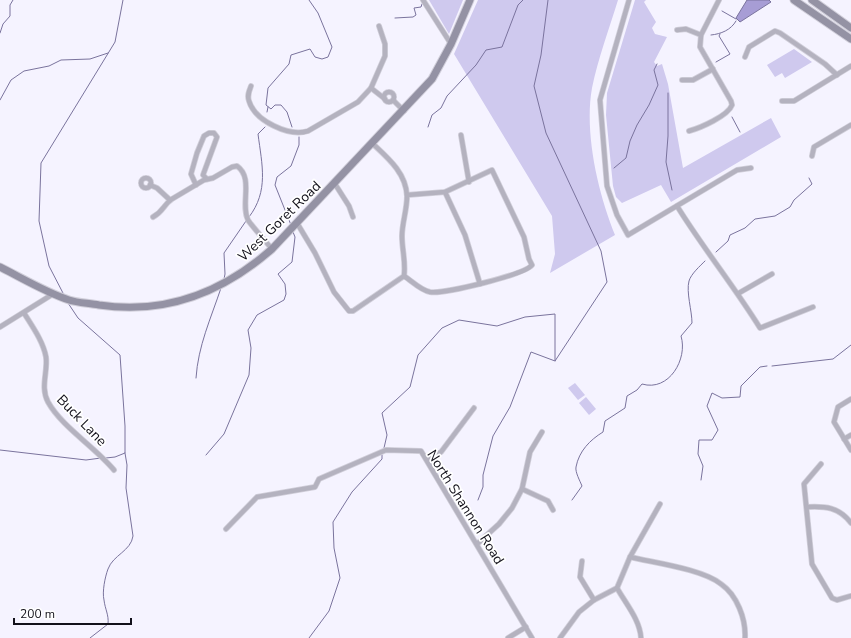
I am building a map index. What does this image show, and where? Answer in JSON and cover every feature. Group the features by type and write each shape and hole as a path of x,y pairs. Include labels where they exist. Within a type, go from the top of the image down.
{"street":[{"path":"423,0 451,44"},
{"name":"West Goret Road","path":"0,267 70,301 117,308 134,308 166,304 215,289 250,268 272,249 404,111 432,79 451,44 470,0"},
{"path":"629,0 600,100 607,186 617,215 628,235 737,170 751,168"},
{"path":"689,131 701,127 727,112 732,105 732,101 700,47 701,35 719,0"},
{"path":"794,0 851,39"},
{"path":"806,7 811,0 851,28"},
{"path":"251,86 248,100 256,113 285,131 301,133 358,102 371,88 385,56 385,44 379,26"},
{"path":"677,30 686,30 701,35"},
{"path":"745,57 749,47 775,31 780,32 837,75"},
{"path":"782,101 794,101 851,66"},
{"path":"682,80 693,80 713,69"},
{"path":"371,88 388,102 393,100"},
{"path":"377,92 393,95 393,100 404,111"},
{"path":"384,99 387,93"},
{"path":"812,156 814,147 851,125"},
{"path":"196,185 191,174 197,152 204,136 209,133 214,133 216,137 203,175 207,179"},
{"path":"461,135 469,182"},
{"path":"297,223 315,253 334,292 349,311 353,311 404,276 405,266 402,236 407,195 403,181 394,164 373,144"},
{"path":"153,217 162,212 170,200 207,179 237,166 241,169 245,182 246,210 248,220 272,249"},
{"path":"404,276 423,290 441,292 494,281 532,267 524,238 492,170 469,182 444,192 407,195"},
{"path":"334,184 349,206 353,217"},
{"path":"150,185 157,188 170,200"},
{"path":"444,192 465,235 480,284"},
{"path":"677,206 700,242 720,266 739,293 760,328 813,307"},
{"path":"739,293 772,274"},
{"path":"0,327 53,294"},
{"name":"Buck Lane","path":"24,313 37,333 46,357 43,383 47,401 56,413 114,470"},
{"path":"851,400 838,407 834,422 851,450"},
{"path":"427,460 441,452 474,408"},
{"path":"477,544 500,524 512,508 522,489 530,452 542,432"},
{"path":"844,439 851,435"},
{"name":"North Shannon Road","path":"226,529 257,497 315,487 318,479 386,450 421,451 532,638"},
{"path":"821,464 805,482 812,564 825,587 835,600 851,596"},
{"path":"522,489 548,501 553,510"},
{"path":"560,638 579,612 594,600 617,588 630,557 660,504"},
{"path":"807,507 819,506 836,509 851,523"},
{"path":"630,557 707,576 722,584 742,613 745,638"},
{"path":"582,561 580,577 594,600"},
{"path":"617,588 637,621 641,630 641,638"},
{"path":"508,638 526,627"}],"shaded area":[{"path":"429,0 463,0 449,34"},
{"path":"478,0 618,0 597,66 590,106 591,143 594,163 603,201 615,235 550,273 555,254 552,216 454,54"},
{"path":"635,0 646,0 644,2 656,22 652,28 655,34 667,37 654,62 657,66 662,64 668,84 683,168 771,118 781,137 671,202 661,185 622,203 616,197 613,186 606,115 607,93"},
{"path":"747,0 769,0 771,2 740,22 736,18"},
{"path":"794,49 812,62 785,78 782,73 775,77 767,65"},
{"path":"575,383 585,395 578,400 568,388"},
{"path":"586,397 596,409 589,415 579,403"}],"waterway":[{"path":"0,33 3,24 10,16 10,5 13,0"},
{"path":"64,295 49,266 39,221 41,163 115,42 123,0"},
{"path":"292,127 287,112 281,105 275,105 271,109 266,105 268,88 289,64 291,55 310,49 315,57 322,59 328,57 332,47 318,13 309,0"},
{"path":"428,127 432,115 441,108 447,96 476,65 486,50 502,47 518,5 523,0"},
{"path":"384,448 387,435 382,413 410,387 418,355 442,328 459,320 497,326 525,317 555,314 555,361 607,282 601,251 546,133 534,86 541,55 548,0"},
{"path":"395,18 413,17 416,15 414,8 421,7 422,4"},
{"path":"722,11 736,19"},
{"path":"711,35 725,31 736,21"},
{"path":"716,62 730,54 719,36 720,34"},
{"path":"0,100 11,80 24,71 49,66 61,60 90,59 108,53"},
{"path":"614,168 626,158 630,141 637,125 649,105 658,85 654,70 657,64"},
{"path":"668,93 668,136 666,162 672,190"},
{"path":"267,112 268,107"},
{"path":"732,117 740,132"},
{"path":"249,217 255,207 262,187 262,167 258,134 265,127"},
{"path":"291,225 275,185 277,177 291,166 299,145 299,137"},
{"path":"716,252 728,241 730,235 745,228 755,219 775,216 790,207 794,200 812,184 809,178"},
{"path":"224,279 224,253 246,221"},
{"path":"206,455 224,434 249,375 251,348 248,330 257,315 284,300 286,294 285,284 278,274 292,262 295,237 293,232"},
{"path":"572,500 582,486 577,474 577,461 586,446 603,432 605,421 625,408 627,396 637,390 642,384 652,385 660,383 674,372 682,354 681,336 692,323 688,291 689,281 705,261"},
{"path":"196,378 202,343 221,288"},
{"path":"68,303 78,318 120,355 125,426 125,453 115,457 106,458"},
{"path":"772,366 833,359 851,345"},
{"path":"478,500 483,487 483,475 493,436 510,407 531,352 555,361"},
{"path":"701,480 703,466 698,454 699,440 712,440 718,430 707,406 712,393 722,398 740,397 741,386 760,367 767,366"},
{"path":"0,450 86,460 101,458"},
{"path":"90,638 108,624 103,597 107,572 110,564 129,546 133,536 126,488 127,465 125,453"},
{"path":"309,638 329,611 340,578 334,548 333,522 352,492 382,459 382,455"}]}
